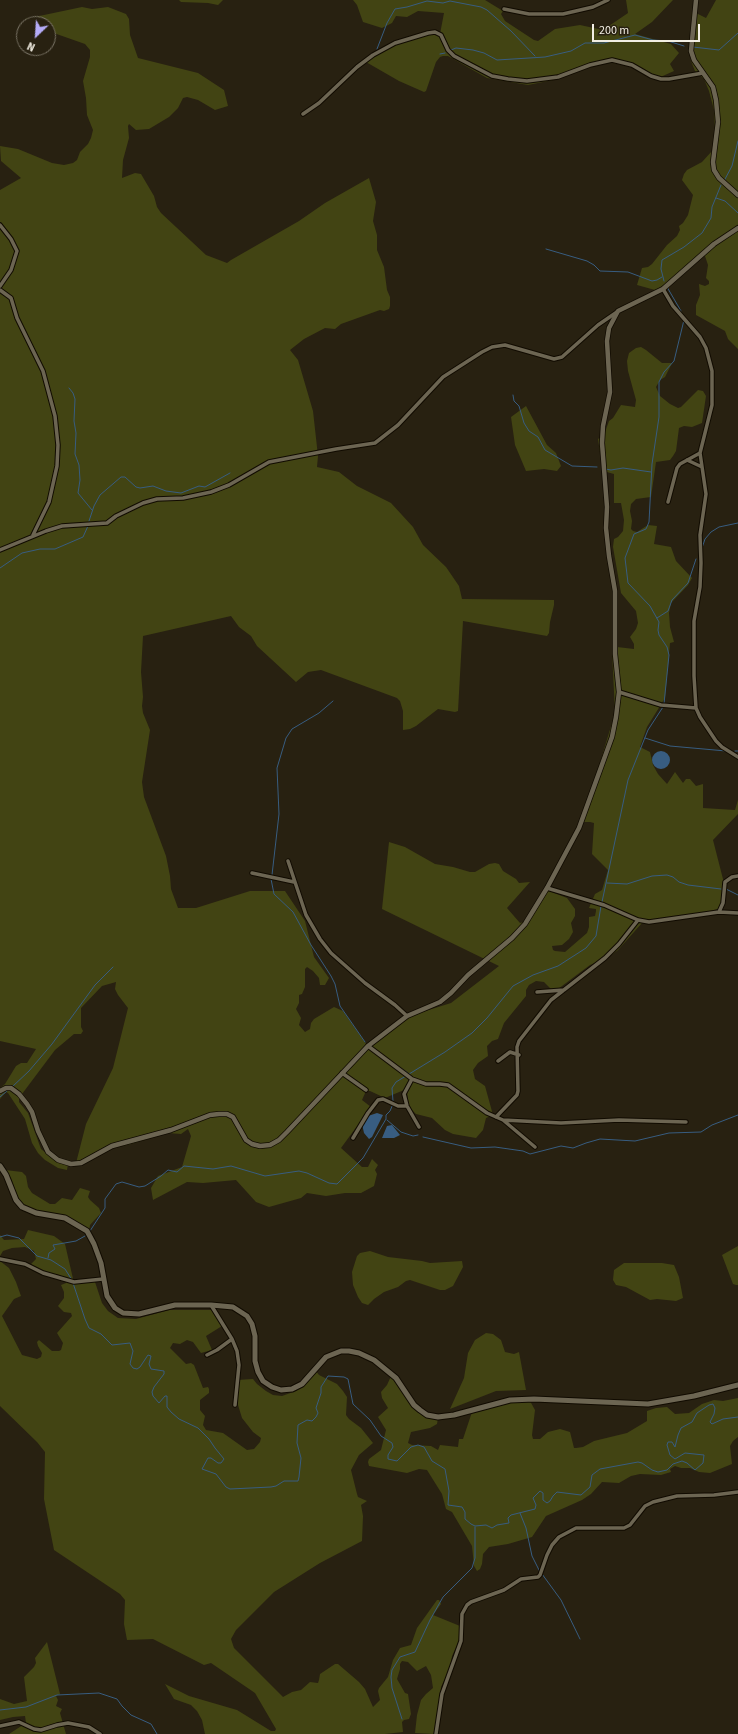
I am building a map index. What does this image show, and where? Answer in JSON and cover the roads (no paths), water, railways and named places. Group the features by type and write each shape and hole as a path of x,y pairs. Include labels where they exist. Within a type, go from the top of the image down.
{"main road":[{"path":"0,1166 6,1175 16,1200 22,1207 36,1213 65,1218 86,1231 97,1250 107,1296 115,1308 123,1313 139,1314 175,1305 211,1305 233,1307 247,1316 252,1324 255,1336 255,1361 258,1372 263,1381 272,1387 281,1390 292,1389 302,1384 326,1357 341,1351 359,1353 374,1360 396,1378 420,1410 427,1415 438,1417 454,1415 510,1400 648,1404 694,1396 738,1385"}],"street":[{"path":"504,9 529,14 563,14 593,7 608,0"},
{"path":"696,0 691,51 694,60 713,87 716,100 718,122 713,162 714,170 719,178 738,195"},
{"path":"303,114 319,103 357,67 373,55 395,43 435,32 441,35 448,50 454,56 492,76 508,79 527,81 558,76 599,62 612,60 632,65 651,76 660,79 669,79 703,73"},
{"path":"0,225 11,239 17,251 11,270 0,286"},
{"path":"0,550 62,526 107,522 138,505 150,501 183,498 211,492 229,485 263,465 276,460 375,444 398,425 443,377 482,352 492,347 505,345 554,359 562,357 598,325 618,311 663,289 714,244 738,228"},
{"path":"663,289 673,306 700,337 710,359 712,371 712,405 700,453 706,484 706,494 700,535 700,587 694,621 694,676 696,708 716,741 729,752 738,757"},
{"path":"0,290 11,298 20,324 43,371 55,416 58,445 57,466 49,502 33,536"},
{"path":"0,1091 6,1088 11,1088 19,1094 32,1112 38,1131 48,1152 58,1160 74,1164 81,1163 112,1146 171,1130 210,1115 219,1114 227,1114 233,1117 246,1140 252,1144 260,1146 270,1145 279,1140 287,1132 368,1046 407,1016 440,1002 468,975 512,938 525,924 547,888 579,828 612,736 616,717 619,692 615,654 615,591 606,528 607,507 602,443 603,426 610,392 607,341 609,328 618,311"},
{"path":"668,502 677,468 680,464 700,453"},
{"path":"687,460 702,467"},
{"path":"619,692 661,705 696,708"},
{"path":"288,861 306,916 320,939 331,953 365,983 396,1005 407,1016"},
{"path":"252,873 294,882"},
{"path":"719,912 723,903 725,882 732,877 738,876"},
{"path":"547,888 604,905 638,920 649,922 719,912 738,913"},
{"path":"496,1117 517,1095 517,1047 519,1041 551,1000 605,958 620,944 638,920"},
{"path":"537,992 564,990"},
{"path":"368,1046 410,1078 426,1084 448,1085 466,1099 503,1120 535,1147"},
{"path":"498,1062 510,1052 518,1055"},
{"path":"342,1073 366,1090"},
{"path":"410,1078 404,1094 407,1106 419,1127"},
{"path":"353,1138 368,1113 378,1100 383,1099 407,1106"},
{"path":"503,1120 561,1123 619,1120 686,1122"},
{"path":"0,1259 25,1264 43,1273 74,1282 104,1279"},
{"path":"211,1305 232,1339 239,1365 235,1405"},
{"path":"207,1355 232,1339"},
{"path":"436,1734 442,1694 461,1641 462,1614 467,1605 471,1602 504,1590 521,1579 538,1577 552,1545 559,1537 576,1528 624,1528 630,1524 645,1506 653,1502 677,1496 714,1495 738,1492"},
{"path":"0,1726 19,1722 34,1730 41,1730 68,1723 89,1727 100,1734"}],"water":[{"path":"657,751 665,751 670,756 668,767 665,769 657,769 652,764 652,756"},
{"path":"377,1113 383,1115 372,1137 369,1139 364,1133 362,1124 368,1116"},
{"path":"392,1125 400,1135 394,1138 382,1138 387,1126"}],"waterway":[{"path":"377,49 387,23 395,9 427,1 443,3 450,1 481,7 487,10 511,31 535,56"},
{"path":"693,47 719,50 738,33"},
{"path":"451,50 456,48 473,50 484,53 497,60 545,57 571,51 585,43 604,43 635,35 653,40 668,41 684,46"},
{"path":"440,54 445,53"},
{"path":"724,181 732,166 738,141"},
{"path":"664,281 661,269 662,260 684,247 702,233 711,218 712,207 721,185"},
{"path":"716,198 725,201 738,213"},
{"path":"546,249 587,261 600,271 628,272 652,281 662,277"},
{"path":"667,287 681,311"},
{"path":"664,704 669,655 667,647 659,635 659,622 650,606 628,583 625,558 634,534 646,529 649,522 652,464 659,417 659,382 664,372 674,361 684,320"},
{"path":"69,388 75,399 75,454 79,465 80,480 78,493 92,510"},
{"path":"513,395 514,401 519,406 524,423 529,431 538,437 545,450 572,466 597,467"},
{"path":"605,469 611,470 623,468 651,472"},
{"path":"89,521 94,506 100,495 121,477 125,477 136,487 140,488 153,486 166,491 181,493 199,486 205,487 230,473"},
{"path":"702,548 705,539 711,532 719,527 738,523"},
{"path":"0,568 22,553 40,549 55,549 83,537 88,526"},
{"path":"657,618 668,611 672,600 688,583 696,559"},
{"path":"272,875 279,814 277,768 286,738 292,729 319,713 333,701"},
{"path":"602,902 628,780 648,730 663,707"},
{"path":"645,738 670,746 726,751"},
{"path":"607,883 627,884 652,876 667,875 688,885 721,889"},
{"path":"271,879 274,894 293,912 311,945 331,976 335,984 340,1006 365,1042"},
{"path":"726,889 738,895"},
{"path":"393,1101 392,1088 396,1082 445,1052 472,1033 487,1018 513,986 533,975 558,966 586,948 596,936 601,906"},
{"path":"12,1087 29,1071 52,1044 95,985 113,967"},
{"path":"399,1067 408,1073"},
{"path":"0,1097 7,1091"},
{"path":"90,1231 105,1208 105,1199 116,1184 122,1182 139,1187 145,1186 168,1170 177,1172 184,1166 213,1169 231,1166 265,1176 299,1171 329,1183 337,1184 363,1158 393,1104"},
{"path":"423,1137 471,1148 495,1147 523,1151 530,1154 561,1146 573,1148 600,1139 635,1141 669,1133 701,1132 712,1125 738,1115"},
{"path":"387,1120 401,1132 413,1136 418,1135"},
{"path":"0,1237 7,1235 19,1238 37,1256 51,1260 65,1269 72,1280"},
{"path":"48,1258 49,1253 55,1249 53,1245 76,1241 85,1236"},
{"path":"73,1283 89,1328 101,1334 112,1345 130,1343 133,1351 130,1364 133,1368 137,1369 140,1367 148,1355 151,1356 149,1364 151,1369 164,1371 164,1374 154,1387 152,1392 153,1396 159,1403 165,1396 167,1396 167,1407 171,1412 179,1419 198,1428 209,1439 224,1459 221,1463 218,1463 211,1458 208,1458 202,1469 216,1474 226,1487 230,1489 271,1487 284,1481 298,1481 301,1458 297,1443 298,1425 307,1420 312,1421 316,1417 318,1413 316,1408 321,1393 321,1387 328,1376 344,1377 348,1379 353,1404 370,1420 381,1436 392,1443 393,1447 388,1455 388,1459 397,1461 411,1447 418,1445 424,1447 432,1461 445,1469 449,1491 448,1505 462,1507 465,1512 465,1519 471,1524 475,1526 486,1525 492,1528 497,1525 509,1523 508,1518 511,1515 535,1509 536,1505 533,1498 540,1491 543,1493 543,1500 547,1503 557,1492 581,1495 590,1487 592,1475 600,1469 638,1462 658,1472 667,1470 673,1464 682,1461 687,1463 695,1470 703,1463 704,1455 685,1453 675,1459 670,1455 667,1445 668,1442 672,1442 675,1447 681,1428 692,1422 697,1413 709,1405 713,1404 715,1408 710,1422 712,1424 723,1419 738,1417"},
{"path":"520,1513 526,1528 532,1556 540,1572"},
{"path":"402,1719 392,1688 392,1670 400,1657 415,1652 443,1597 472,1568 475,1558 475,1527"},
{"path":"542,1574 561,1600 580,1639"},
{"path":"0,1710 26,1707 57,1695 99,1693 117,1699 131,1715 151,1724 157,1734"}]}
